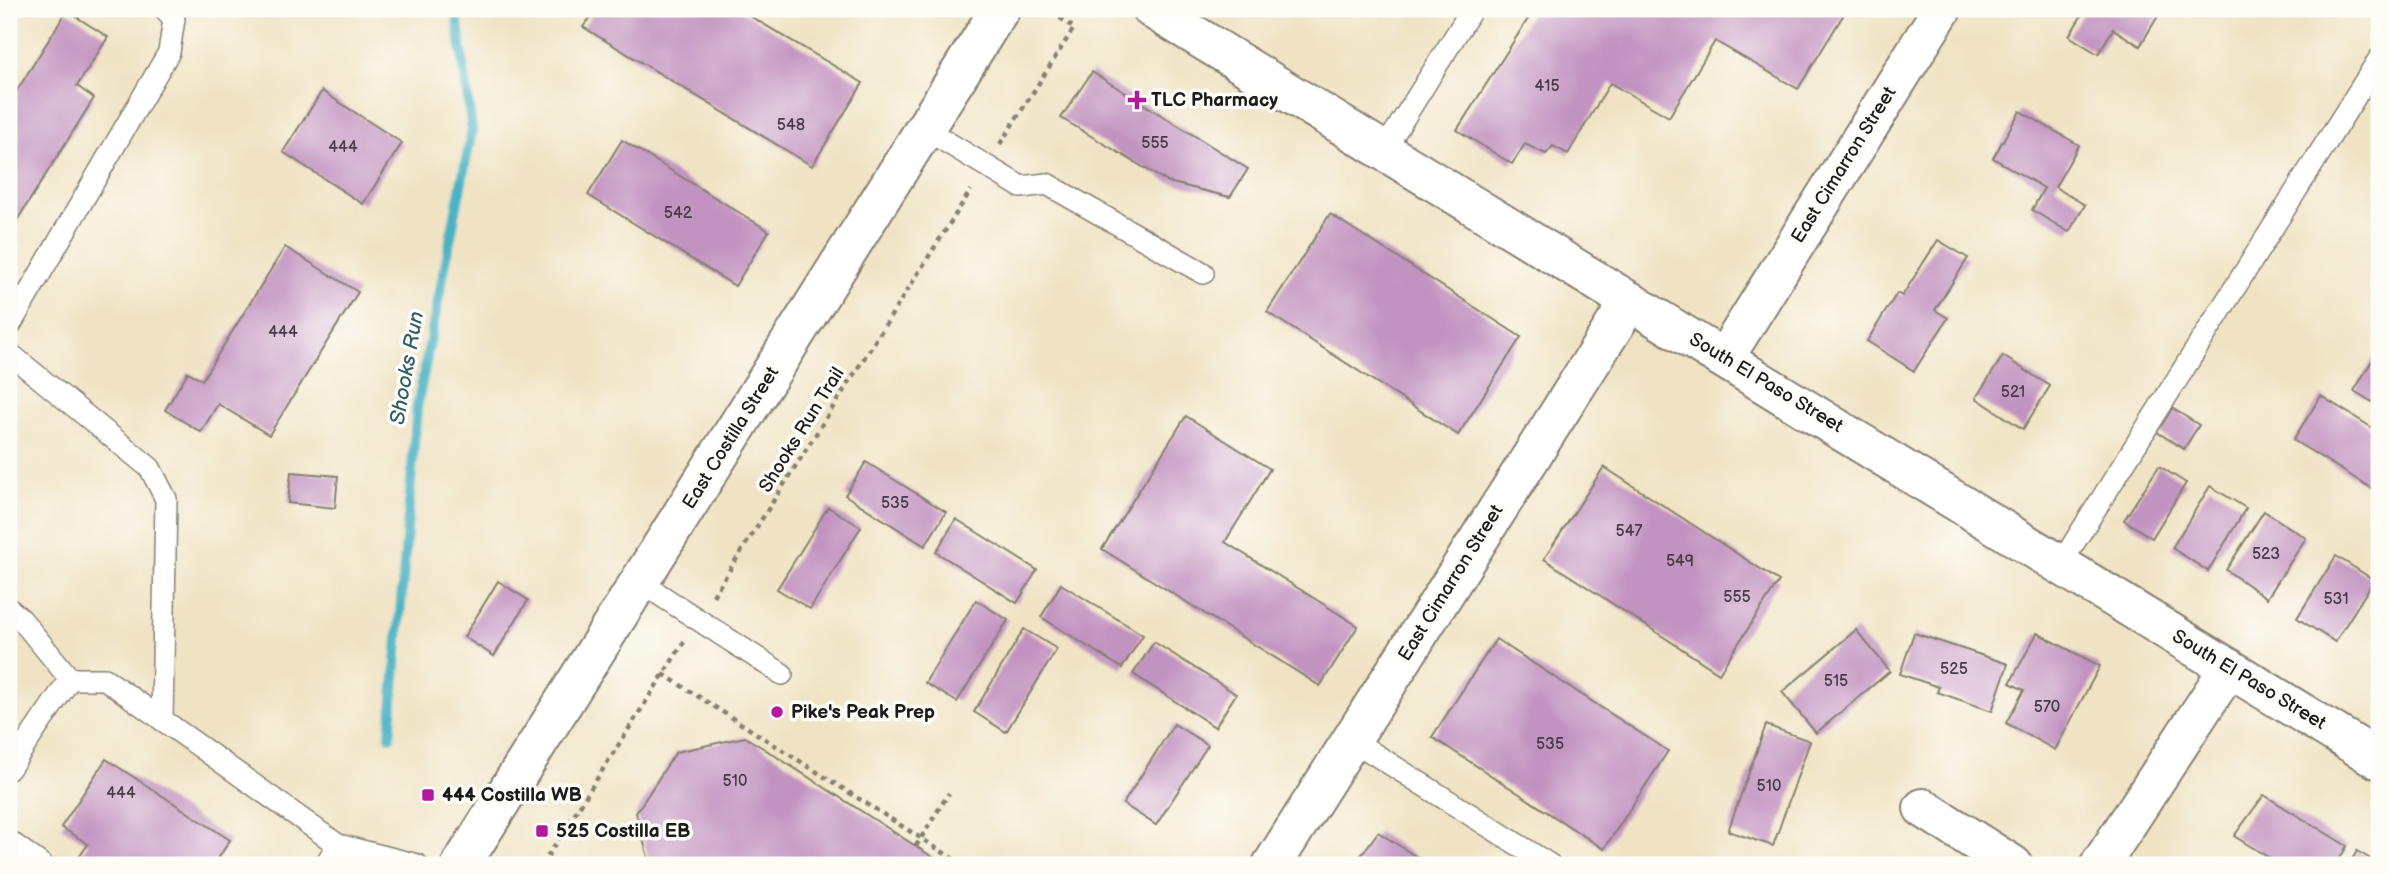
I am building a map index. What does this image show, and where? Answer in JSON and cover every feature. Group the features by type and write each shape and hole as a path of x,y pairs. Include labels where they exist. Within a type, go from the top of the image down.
{"street":[{"name":"East Costilla Street","path":"461,865 1000,9"},
{"name":"South El Paso Street","path":"1152,9 1725,357 2379,760"},
{"name":"East Cimarron Street","path":"1725,357 1942,9"},
{"name":"East Cimarron Street","path":"1272,865 1630,301"},
{"path":"2100,865 2229,668"},
{"path":"1923,808 2013,865"}],"lane":[{"path":"9,327 169,52 174,19 164,9"},
{"path":"1384,150 1472,9"},
{"path":"2060,565 2379,59"},
{"path":"925,129 1021,187 1047,184 1203,273"},
{"path":"9,353 150,468 166,499 162,720"},
{"path":"640,582 782,674"},
{"path":"9,608 22,619 70,679"},
{"path":"70,679 105,679 338,845 417,865"},
{"path":"9,769 70,679"},
{"path":"1352,740 1550,865"},
{"path":"9,841 42,865"},
{"path":"326,865 338,845"}],"path":[{"name":"Shooks Run Trail","path":"542,865 1074,28 1055,15"},
{"path":"663,674 963,865"},
{"path":"763,748 768,741"},
{"path":"916,846 949,793"},
{"path":"858,809 863,801"},
{"path":"890,830 896,822"},
{"path":"947,865 953,859"}],"building":[{"path":"582,9 738,9 863,83 812,166 583,27 592,15"},
{"path":"1530,9 1847,9 1798,89 1715,41 1669,117 1610,83 1568,154 1553,146 1546,154 1525,144 1512,164 1457,130 1533,11"},
{"path":"2082,9 2161,11 2140,46 2113,29 2098,54 2069,36 2085,10"},
{"path":"67,11 108,37 77,86 94,98 9,233 9,103"},
{"path":"1092,72 1248,169 1230,197 1168,182 1061,118"},
{"path":"322,91 402,143 363,204 283,152"},
{"path":"2020,111 2079,145 2055,187 2085,205 2069,232 2032,210 2044,188 1993,158"},
{"path":"622,140 769,231 735,286 588,195"},
{"path":"1330,214 1521,337 1458,435 1267,312"},
{"path":"1938,240 1968,258 1935,310 1948,318 1914,371 1867,341 1897,293 1902,296"},
{"path":"285,247 358,292 269,435 218,404 201,432 165,410 188,372 202,380"},
{"path":"2379,349 2379,406 2354,391"},
{"path":"2003,356 2050,386 2023,429 1976,398"},
{"path":"2321,396 2379,432 2379,493 2293,440"},
{"path":"2172,408 2199,425 2184,449 2157,432"},
{"path":"1186,416 1270,469 1225,542 1358,626 1320,686 1102,549"},
{"path":"866,462 946,512 925,546 845,495"},
{"path":"2159,466 2186,483 2152,538 2124,520"},
{"path":"1604,467 1779,581 1719,673 1544,559"},
{"path":"291,472 338,476 335,508 288,503"},
{"path":"2210,486 2246,508 2208,571 2172,548"},
{"path":"828,507 861,527 810,609 777,589"},
{"path":"2264,511 2306,538 2267,598 2226,570"},
{"path":"956,519 1037,570 1017,603 936,552"},
{"path":"2336,556 2374,580 2335,642 2297,618"},
{"path":"498,581 528,600 494,656 464,637"},
{"path":"1061,584 1143,635 1122,668 1041,617"},
{"path":"976,600 1008,620 957,702 925,683"},
{"path":"1024,629 1057,649 1006,732 974,712"},
{"path":"1856,630 1890,671 1816,733 1782,692"},
{"path":"1914,633 2008,664 1992,711 1937,692 1939,687 1900,674"},
{"path":"2037,633 2100,666 2055,750 2006,723 2024,690 2010,683"},
{"path":"1496,639 1668,751 1604,849 1432,737"},
{"path":"1154,642 1236,694 1215,727 1133,674"},
{"path":"1174,724 1208,745 1156,825 1123,804"},
{"path":"1766,725 1810,741 1773,846 1728,831"},
{"path":"745,737 945,865 650,865 636,813 676,752"},
{"path":"106,759 230,840 214,865 74,865 88,844 61,827"},
{"path":"2264,795 2347,846 2336,865 2281,865 2234,836"},
{"path":"1378,832 1429,865 1354,865"},
{"path":"2357,851 2379,864 2379,865 2349,865"}],"waterway":[{"name":"Shooks Run","path":"390,737 417,407 472,130 456,9"}],"place":[{"name":"TLC Pharmacy","path":"1137,100"},
{"name":"Pike's Peak Prep","path":"777,712"},
{"name":"444 Costilla WB","path":"428,795"},
{"name":"525 Costilla EB","path":"542,831"}]}
